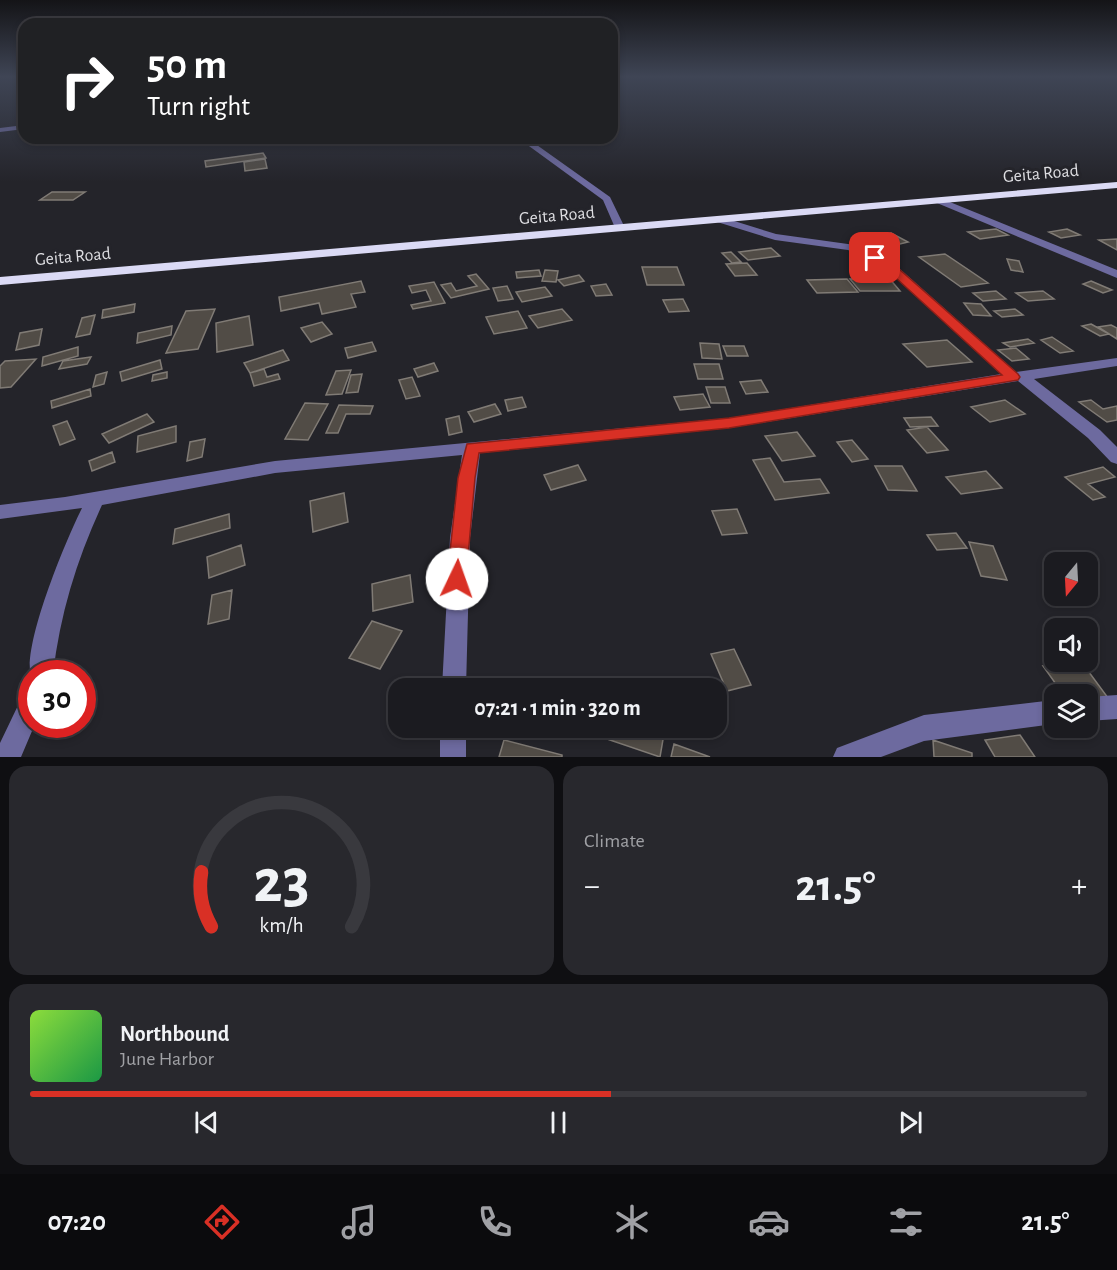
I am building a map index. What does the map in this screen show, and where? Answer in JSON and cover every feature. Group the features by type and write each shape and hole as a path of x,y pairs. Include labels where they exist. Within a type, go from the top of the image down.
{"highway":[{"name":"Geita Road","path":"0,281 1117,186"}],"street":[{"path":"0,130 18,128"},
{"path":"530,144 607,199 620,228"},
{"path":"940,201 1117,274"},
{"path":"718,219 776,237 851,247 888,264 1017,377 1094,434 1117,458"},
{"path":"0,512 275,467 729,423 1117,362"},
{"path":"454,678 458,556 472,448"},
{"path":"43,660 56,595 73,544 96,498"},
{"path":"1098,708 1117,706"},
{"path":"855,755 924,728 1044,713"},
{"path":"7,757 18,734"},
{"path":"453,738 453,757"}],"building":[{"path":"263,153 266,158 206,167 205,161"},
{"path":"265,159 267,168 245,171 244,162"},
{"path":"52,192 85,192 73,200 40,200"},
{"path":"996,229 1008,235 980,239 968,232"},
{"path":"1067,229 1080,235 1061,238 1049,232"},
{"path":"891,233 908,242 896,245 879,236"},
{"path":"1117,239 1117,250 1099,240"},
{"path":"771,248 780,256 748,260 739,252"},
{"path":"731,252 741,262 732,263 722,253"},
{"path":"945,254 988,283 961,287 919,257"},
{"path":"1007,259 1019,261 1023,272 1011,270"},
{"path":"747,263 757,275 735,276 726,264"},
{"path":"642,267 677,267 684,285 647,285"},
{"path":"539,270 541,276 517,278 516,272"},
{"path":"545,270 558,271 556,282 542,281"},
{"path":"476,274 489,289 451,298 441,285 451,283 456,291 477,286 468,276"},
{"path":"579,275 584,281 564,286 558,280"},
{"path":"889,278 900,291 860,291 850,279"},
{"path":"847,279 858,292 817,293 807,280"},
{"path":"361,281 365,292 351,294 356,307 322,314 319,303 281,311 279,297"},
{"path":"1091,281 1112,290 1103,293 1083,284"},
{"path":"434,282 445,303 413,309 411,305 431,301 426,290 412,293 409,286"},
{"path":"606,284 612,295 596,296 591,286"},
{"path":"507,286 513,299 498,301 493,288"},
{"path":"545,287 552,296 522,302 516,292"},
{"path":"996,291 1006,299 983,301 973,293"},
{"path":"1043,291 1054,299 1028,301 1016,293"},
{"path":"683,299 689,311 669,312 663,300"},
{"path":"964,303 981,304 991,316 973,315"},
{"path":"135,304 134,312 102,318 103,310"},
{"path":"215,309 198,349 166,353 186,311"},
{"path":"562,309 572,320 538,328 529,316"},
{"path":"1015,309 1023,315 1002,317 994,311"},
{"path":"518,311 527,328 494,334 486,317"},
{"path":"95,315 90,334 76,337 82,318"},
{"path":"249,316 253,345 217,352 216,323"},
{"path":"322,322 332,334 311,342 301,328"},
{"path":"1091,324 1109,334 1100,336 1082,326"},
{"path":"1111,325 1117,328 1117,339 1098,327"},
{"path":"172,326 171,335 137,343 138,333"},
{"path":"42,329 39,345 16,350 20,333"},
{"path":"1052,337 1073,351 1060,353 1041,340"},
{"path":"1028,339 1034,343 1010,347 1003,343"},
{"path":"947,340 972,362 927,367 903,344"},
{"path":"372,342 376,351 348,358 345,348"},
{"path":"700,343 719,344 722,359 702,358"},
{"path":"723,346 744,346 748,356 727,356"},
{"path":"78,347 78,356 42,366 43,357"},
{"path":"1016,348 1029,359 1012,361 998,350"},
{"path":"283,350 289,360 250,373 244,363"},
{"path":"91,357 87,364 59,369 63,361"},
{"path":"36,359 11,387 0,388 0,366 5,361"},
{"path":"160,360 162,369 122,381 120,372"},
{"path":"434,363 438,371 418,377 414,369"},
{"path":"694,364 719,364 723,379 698,379"},
{"path":"264,369 267,377 278,374 280,379 254,386 250,373"},
{"path":"351,370 342,394 326,395 336,371"},
{"path":"107,372 104,384 93,387 96,375"},
{"path":"167,372 167,378 152,381 153,375"},
{"path":"362,374 358,392 346,393 351,375"},
{"path":"412,377 420,396 406,399 399,380"},
{"path":"761,380 768,392 746,394 740,382"},
{"path":"706,387 725,387 730,403 711,403"},
{"path":"90,389 91,396 52,408 51,401"},
{"path":"703,394 710,407 680,410 674,397"},
{"path":"522,397 526,407 508,411 505,400"},
{"path":"1005,400 1025,414 990,422 971,407"},
{"path":"1091,400 1103,409 1117,406 1117,420 1107,422 1079,402"},
{"path":"305,403 328,404 308,440 285,439"},
{"path":"495,404 501,414 474,422 468,412"},
{"path":"339,405 373,406 370,414 346,414 338,433 326,433"},
{"path":"147,414 154,422 109,443 102,434"},
{"path":"459,416 462,432 449,435 446,419"},
{"path":"931,417 938,426 910,427 904,418"},
{"path":"67,421 75,439 60,445 53,426"},
{"path":"176,426 176,442 137,452 138,436"},
{"path":"927,427 948,450 927,453 907,430"},
{"path":"797,432 815,456 782,461 765,436"},
{"path":"205,439 202,457 187,461 190,442"},
{"path":"852,440 868,459 852,462 837,442"},
{"path":"112,452 115,462 92,471 89,461"},
{"path":"770,458 784,482 820,479 829,493 775,500 753,460"},
{"path":"578,465 586,480 551,490 544,475"},
{"path":"875,466 902,466 917,491 888,490"},
{"path":"1103,467 1115,477 1088,484 1105,497 1093,500 1065,477"},
{"path":"986,471 1002,488 961,494 946,477"},
{"path":"344,493 348,522 313,532 310,501"},
{"path":"737,509 747,533 722,535 712,511"},
{"path":"229,514 230,528 173,544 175,529"},
{"path":"956,533 967,548 937,550 927,535"},
{"path":"969,542 993,546 1007,580 981,576"},
{"path":"241,545 245,565 209,578 207,557"},
{"path":"410,575 413,602 373,611 372,584"},
{"path":"232,590 229,619 208,624 212,595"},
{"path":"372,621 402,631 380,669 349,658"},
{"path":"734,649 751,685 727,691 727,678 721,678 711,654"},
{"path":"1047,672 1089,672 1098,684 1056,684"},
{"path":"1098,684 1114,706 1098,707"},
{"path":"1020,735 1035,757 995,757 985,740"},
{"path":"604,738 663,738 660,757"},
{"path":"504,740 562,755 562,757 499,757"},
{"path":"933,740 972,753 972,757 934,757"},
{"path":"674,744 710,757 671,757"}],"route":[{"path":"457,579 466,478 472,448 729,423 1013,377 945,315 908,285 888,264 875,258"}]}
